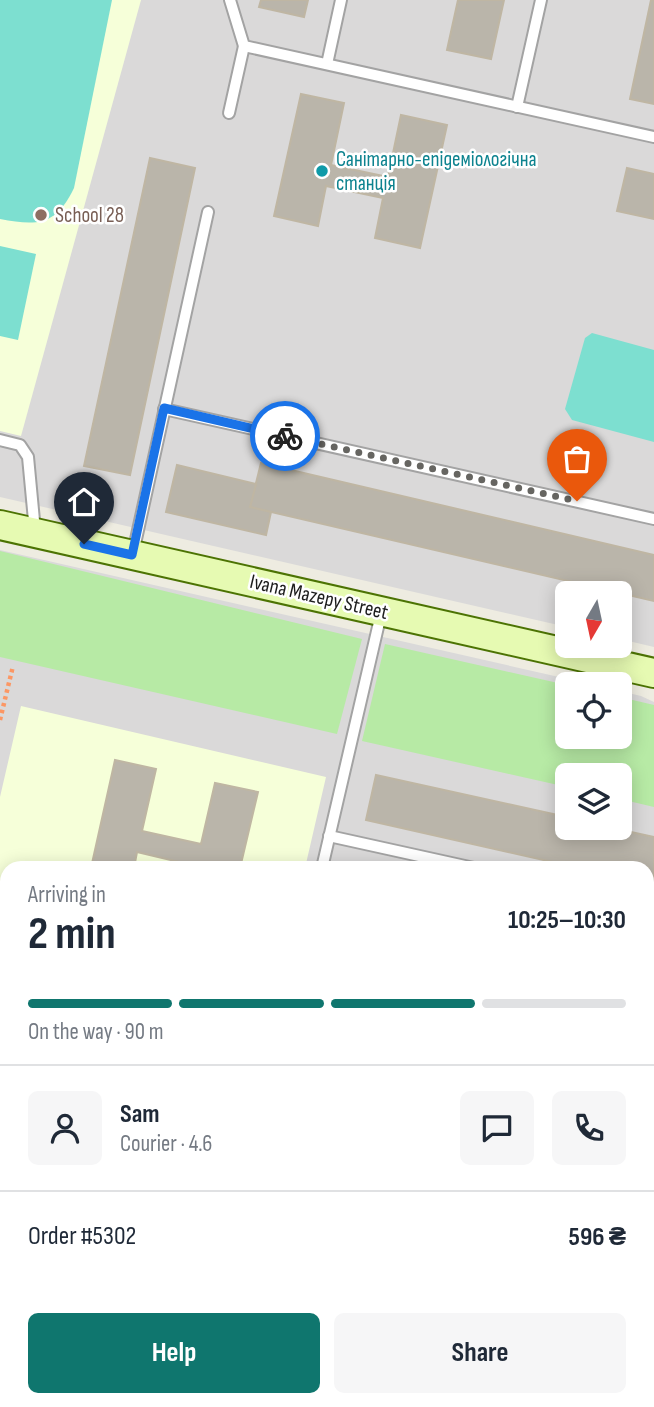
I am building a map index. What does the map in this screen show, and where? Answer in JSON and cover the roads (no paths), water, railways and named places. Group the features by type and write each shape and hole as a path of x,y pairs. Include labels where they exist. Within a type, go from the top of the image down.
{"main road":[{"name":"Ivana Mazepy Street","path":"0,525 649,674"}],"lane":[{"path":"229,113 244,46 230,0"},
{"path":"327,64 341,0"},
{"path":"517,107 541,0"},
{"path":"244,46 654,137"},
{"path":"132,555 208,212"},
{"path":"164,408 654,519"},
{"path":"0,440 20,445 28,457 35,533"},
{"path":"324,861 381,611"},
{"path":"329,836 417,861"}],"place":[{"name":"Санітарно-епідеміологічна станція","path":"322,171"},
{"name":"School 28","path":"41,215"}]}
